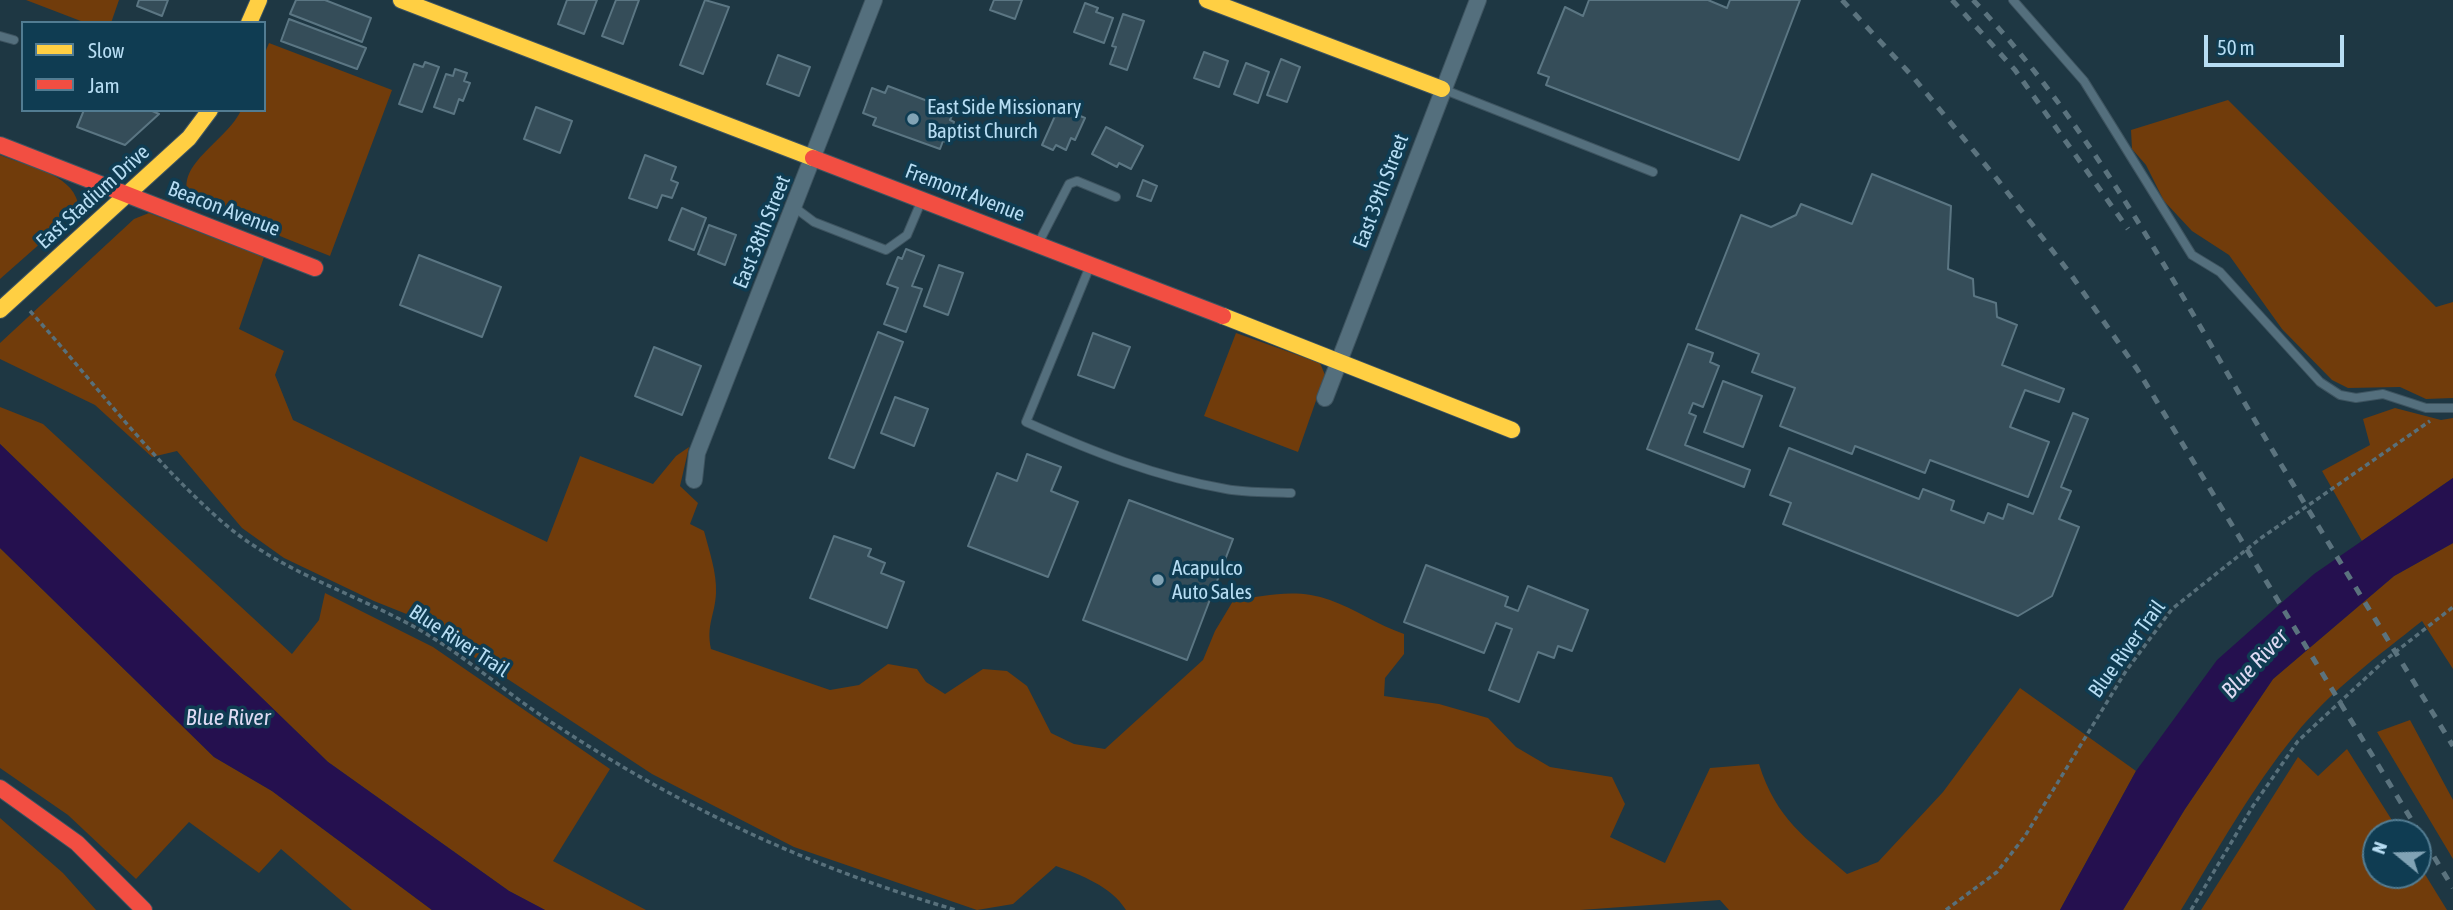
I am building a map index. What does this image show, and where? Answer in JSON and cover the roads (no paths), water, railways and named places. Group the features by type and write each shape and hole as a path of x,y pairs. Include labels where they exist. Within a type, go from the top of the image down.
{"street":[{"path":"250,21 259,0"},
{"name":"Fremont Avenue","path":"401,0 419,3 1339,360 1511,430"},
{"name":"East 38th Street","path":"694,480 697,453 874,0"},
{"path":"1207,0 1442,89"},
{"name":"East 39th Street","path":"1325,398 1478,0"},
{"name":"East Stadium Drive","path":"0,310 188,138 208,112"},
{"name":"Beacon Avenue","path":"0,145 315,268"},
{"path":"0,788 71,836 114,876 144,910"}],"lane":[{"path":"2013,0 2084,81 2192,255 2220,272 2320,382 2340,395 2356,398 2383,394 2426,408 2452,408"},
{"path":"0,36 14,40"},
{"path":"1442,89 1653,172"},
{"path":"1038,244 1069,184 1077,181 1116,197"},
{"path":"794,207 814,222 886,250 907,235 922,200"},
{"path":"1090,264 1026,422 1097,453 1175,479 1230,490 1291,493"}],"water":[{"name":"Blue River","path":"0,444 328,762 509,891 545,910 432,910 272,791 214,757 0,548"},
{"name":"Blue River","path":"2453,478 2453,543 2394,576 2273,679 2185,809 2123,910 2060,910 2136,771 2217,660 2314,574"}],"railway":[{"path":"1842,0 1913,77 1997,179 2069,272 2137,369 2453,888"},
{"path":"1952,0 2015,70 2128,229"},
{"path":"1973,0 2052,94 2121,195 2453,746"}],"place":[{"name":"East Side Missionary Baptist Church","path":"913,119"},
{"name":"Acapulco Auto Sales","path":"1158,580"}]}
